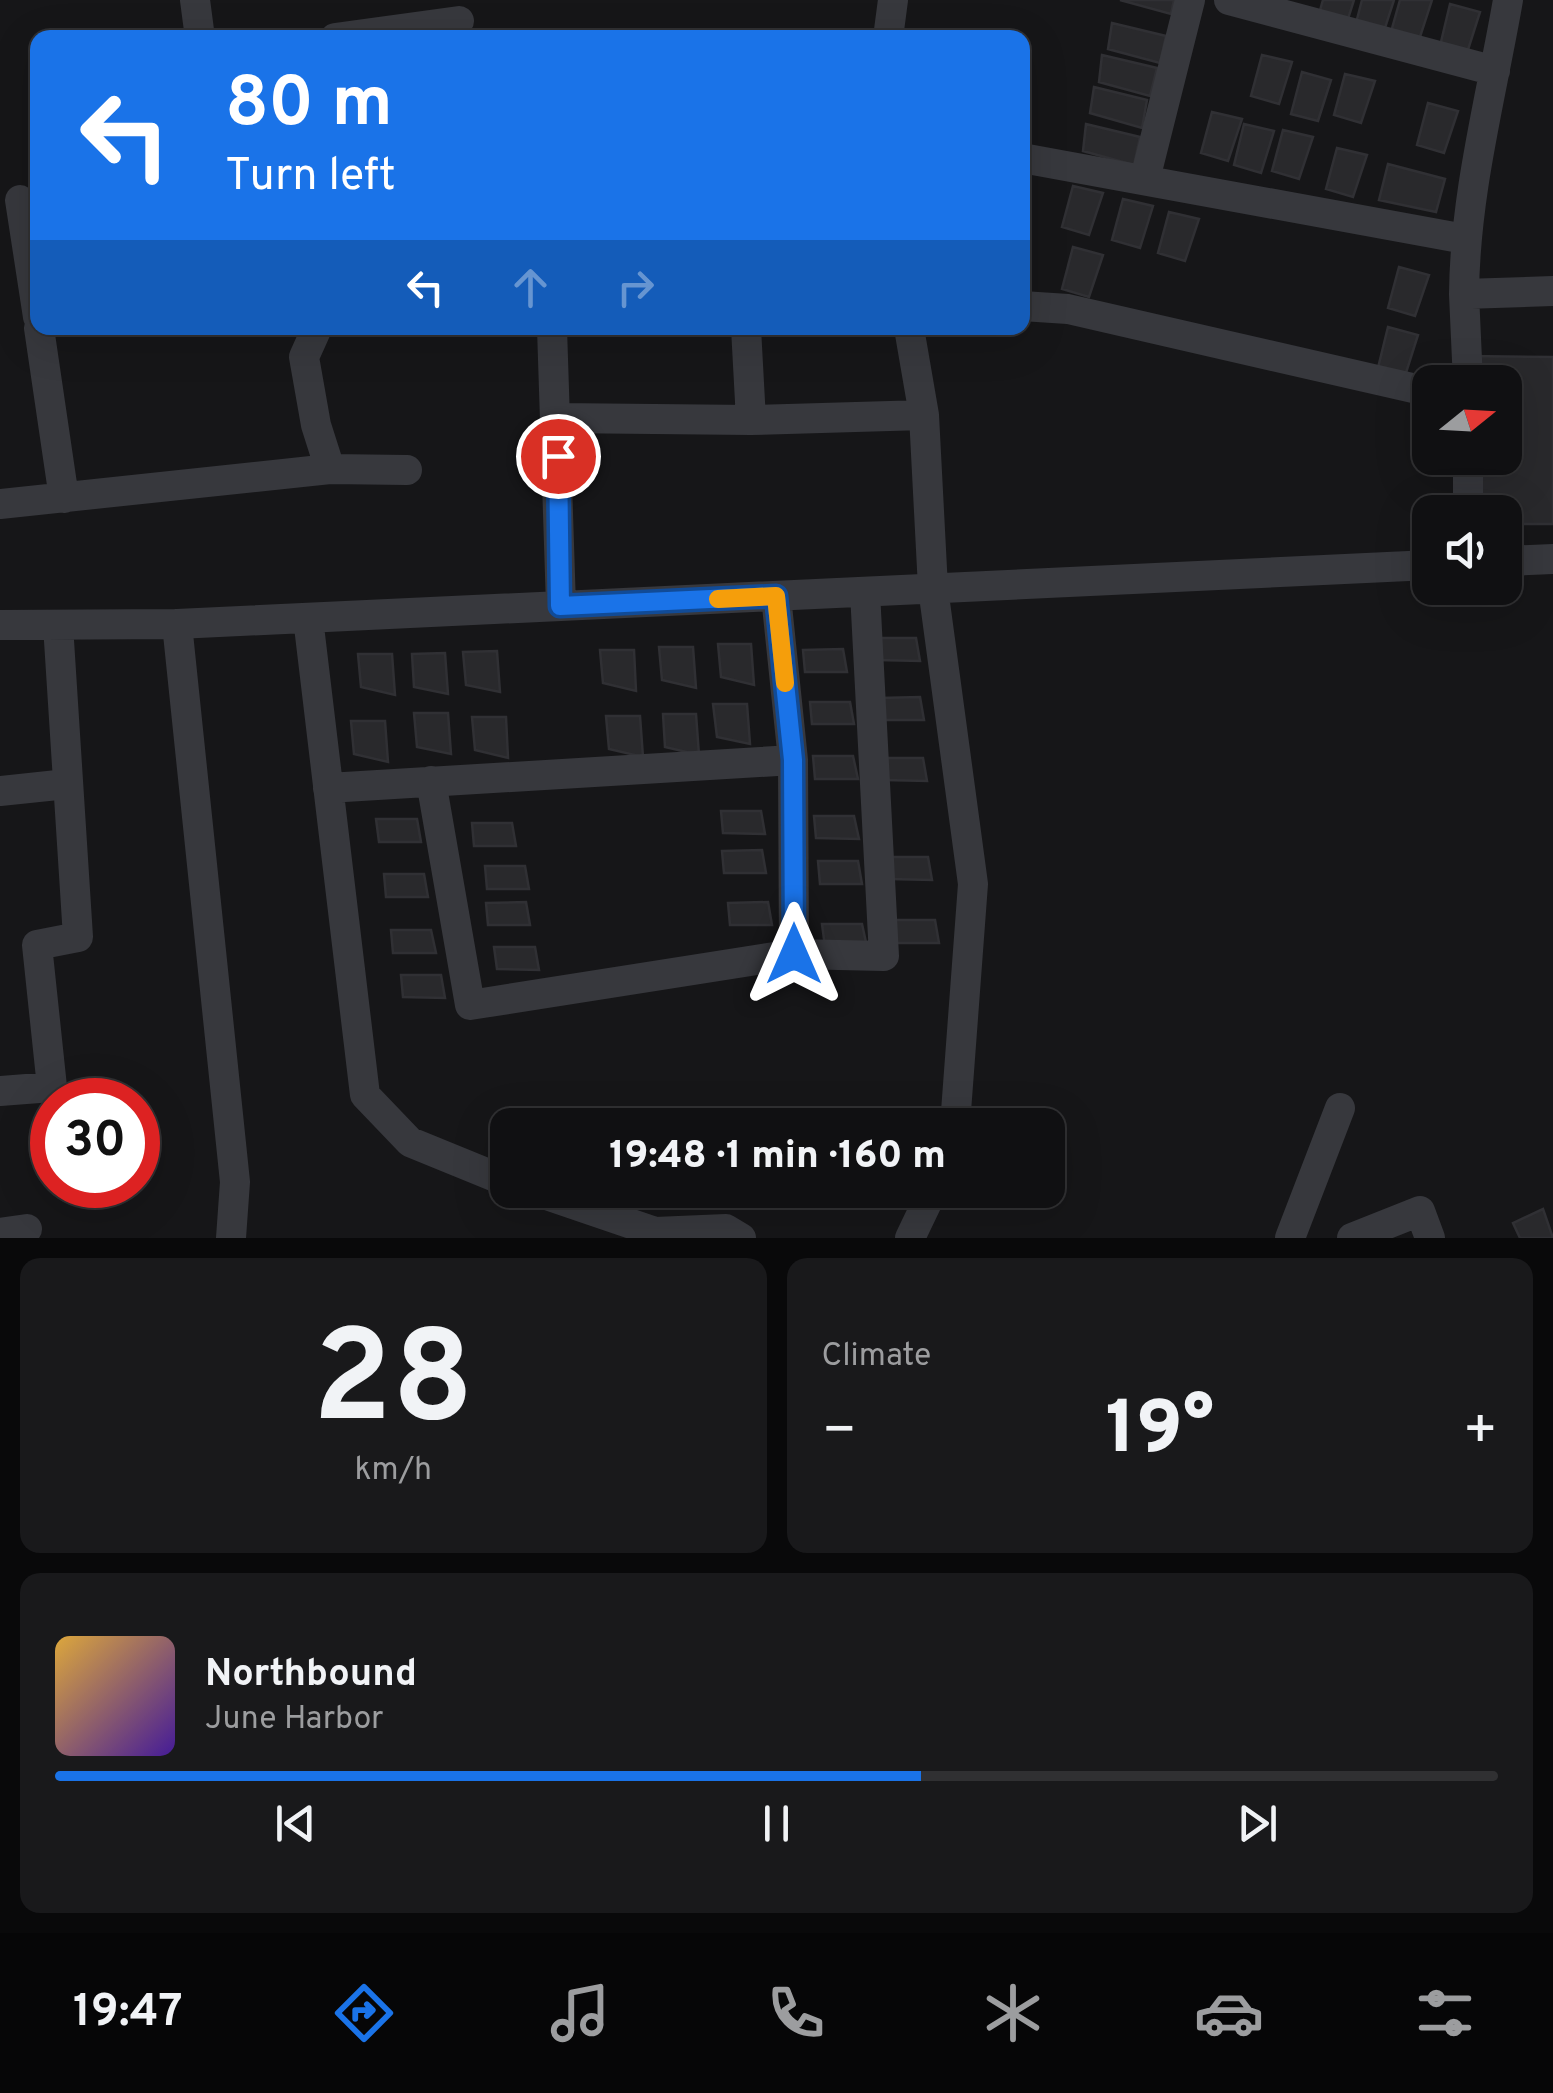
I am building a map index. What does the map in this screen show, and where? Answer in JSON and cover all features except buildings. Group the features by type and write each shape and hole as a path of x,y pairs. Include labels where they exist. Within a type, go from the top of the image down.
{"street":[{"path":"195,0 199,30"},
{"path":"889,30 893,0"},
{"path":"1145,179 1190,0"},
{"path":"1228,0 1494,71"},
{"path":"1467,365 1465,239 1508,0"},
{"path":"387,30 459,19"},
{"path":"1030,159 1465,239"},
{"path":"19,200 30,268"},
{"path":"1464,294 1553,291"},
{"path":"1030,307 1068,309 1412,388"},
{"path":"40,335 64,498"},
{"path":"315,335 304,357 316,425 330,469"},
{"path":"552,335 560,606"},
{"path":"746,335 752,420"},
{"path":"910,335 924,415 933,588 973,884 957,1108"},
{"path":"557,418 752,420 924,415"},
{"path":"0,504 330,469 407,470"},
{"path":"1522,560 1553,559"},
{"path":"0,625 177,624 1412,566"},
{"path":"430,782 470,1005 794,954 884,956 865,592"},
{"path":"776,596 793,760 794,954"},
{"path":"308,618 365,1095 410,1142 490,1175"},
{"path":"177,624 234,1182 230,1238"},
{"path":"0,1091 52,1087 37,945 78,937 58,625"},
{"path":"328,788 793,760"},
{"path":"0,791 67,784"},
{"path":"1290,1238 1340,1108"},
{"path":"585,1208 656,1232 726,1229 741,1238"},
{"path":"910,1238 924,1208"},
{"path":"1352,1238 1420,1211 1430,1238"}],"slow traffic":[{"path":"718,599 776,596 785,683"}],"route":[{"path":"558,456 560,606 776,596 793,760 794,954"}]}
